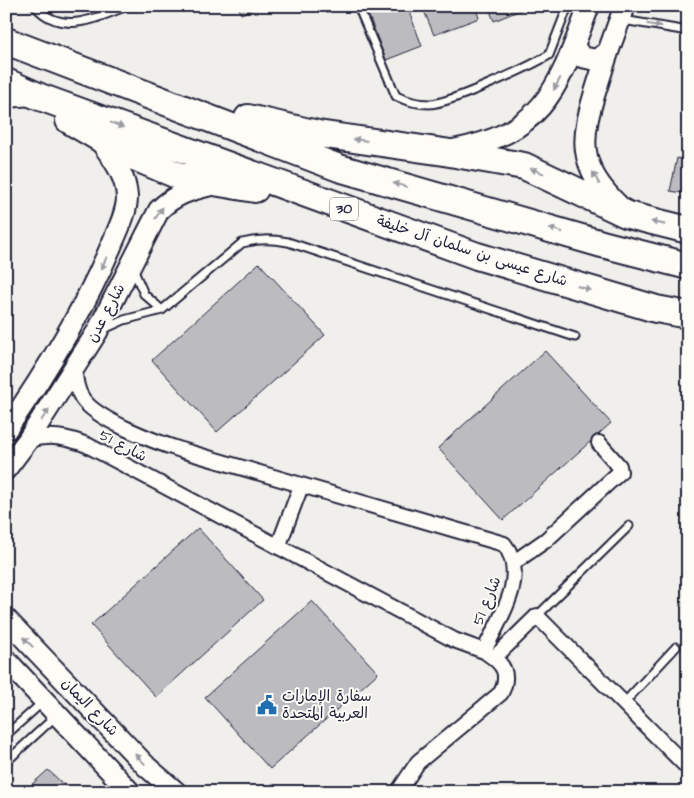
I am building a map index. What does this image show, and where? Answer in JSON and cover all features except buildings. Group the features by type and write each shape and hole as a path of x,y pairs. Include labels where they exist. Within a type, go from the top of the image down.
{"highway":[{"path":"6,41 340,168 602,244 688,266"},
{"path":"32,51 287,128 524,166 628,214 688,230"},
{"name":"شارع عيسى بن سلمان آل خليفة","path":"6,82 40,97 477,256 656,308 688,315"},
{"path":"40,97 48,106 125,154 179,176 222,184 301,193"},
{"path":"602,244 688,257"},
{"path":"656,308 688,319"}],"street":[{"path":"444,152 495,138 521,126 531,118 556,86 589,6"},
{"path":"622,13 587,115 584,142 589,164 598,182 628,214"},
{"path":"574,46 582,58 596,60 608,52"},
{"path":"6,100 40,97"},
{"name":"شارع عدن","path":"6,430 56,356 102,268 124,214 126,194 116,163 99,138"},
{"name":"شارع عدن","path":"7,466 28,440 97,332 159,210 187,190 222,184"},
{"path":"114,239 122,234 134,235 136,256"},
{"name":"شارع 51","path":"28,440 50,436 70,439 86,445 454,640 489,654 514,578 513,563 508,550 498,541 301,486 181,450 145,437 89,407 78,391 75,369"},
{"path":"513,563 546,540 620,472 619,466 600,443"},
{"path":"278,546 301,486"},
{"path":"398,792 418,762 501,693 506,681 502,665 489,654 538,616 688,768"},
{"name":"شارع اليمان","path":"6,619 147,767 176,792"},
{"name":"شارع اليمان","path":"6,660 130,792"},
{"path":"56,714 82,721 91,707"}],"lane":[{"path":"35,6 48,16 72,23 96,19 127,6"},
{"path":"358,6 396,96 408,101 430,104 450,100 549,56 568,6"},
{"path":"622,13 688,31"},
{"path":"97,332 124,320 162,310 242,243 256,239 271,239 297,245 575,337"},
{"path":"136,256 144,294 162,310"},
{"path":"538,616 629,526"},
{"path":"624,703 676,648"},
{"path":"6,735 56,714"},
{"path":"6,762 56,714"}],"place":[{"name":"سفارة الإمارات العربية المتحدة","path":"267,705"}]}
